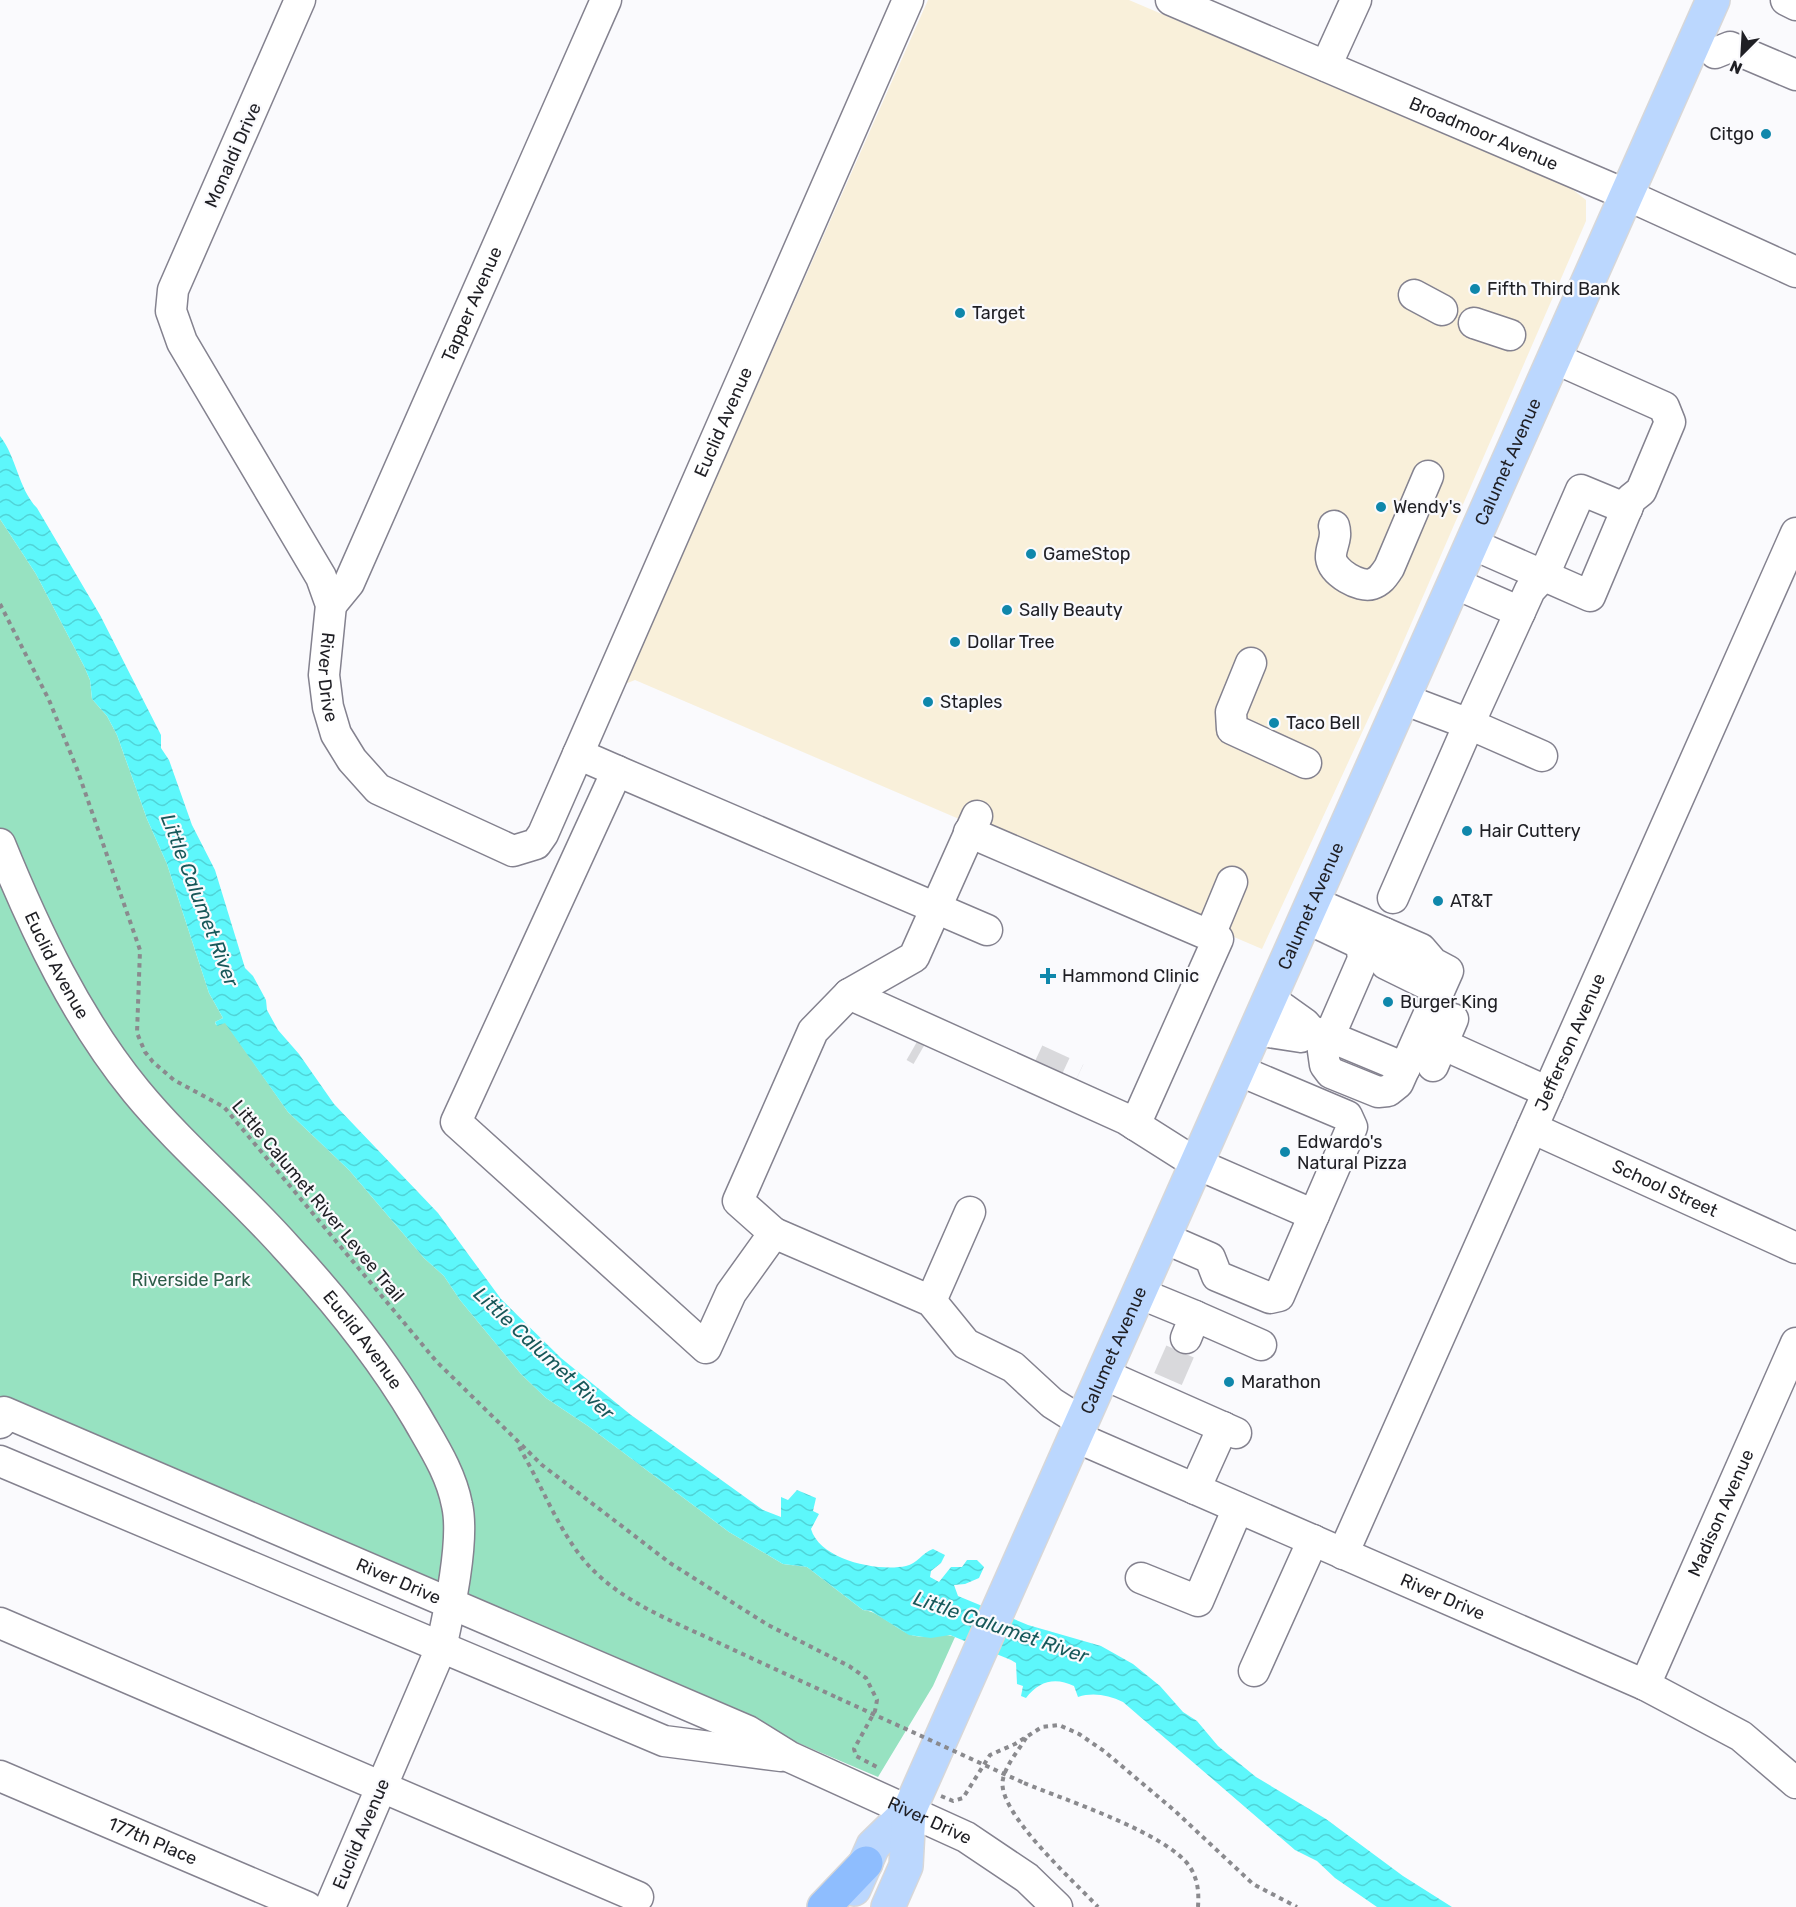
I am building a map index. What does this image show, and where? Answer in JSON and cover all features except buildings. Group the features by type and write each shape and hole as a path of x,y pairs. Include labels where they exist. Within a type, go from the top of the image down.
{"highway":[{"path":"824,1907 866,1863"}],"main road":[{"name":"Calumet Avenue","path":"888,1907 906,1866 909,1811 1713,0"},
{"name":"Calumet Avenue","path":"846,1907 873,1846 909,1811"}],"street":[{"name":"Monaldi Drive","path":"171,311 173,290 300,0"},
{"name":"Tapper Avenue","path":"331,605 349,583 606,0"},
{"name":"Euclid Avenue","path":"536,844 578,754 908,0"},
{"name":"Broadmoor Avenue","path":"1172,0 1627,195 1796,272"},
{"path":"1326,66 1356,0"},
{"path":"1786,0 1796,5"},
{"path":"1715,53 1730,47 1796,75"},
{"path":"1414,295 1442,310"},
{"name":"River Drive","path":"171,311 182,342 310,557 331,605 324,675 328,707 336,734 352,760 378,789 492,843 513,851 536,844"},
{"path":"1474,322 1510,336"},
{"path":"1472,544 1590,596 1629,504 1630,486 1654,434 1654,423 1646,414 1610,398 1594,376 1554,358"},
{"path":"1334,526 1337,535 1331,557 1335,568 1357,582 1369,585 1381,580 1389,568 1428,476"},
{"path":"1393,898 1530,590 1544,575 1581,490 1629,504"},
{"name":"Jefferson Avenue","path":"1343,1554 1796,533"},
{"path":"1454,583 1520,612"},
{"path":"1251,663 1231,712 1232,729 1306,763"},
{"path":"1403,699 1469,724 1542,756"},
{"path":"578,754 987,930"},
{"path":"617,771 456,1122 706,1348 731,1293 774,1233"},
{"path":"969,1212 931,1301 774,1233 738,1201 813,1030 849,994 914,957 973,824 1218,939 1135,1125"},
{"name":"Euclid Avenue","path":"0,844 14,877 98,1043 172,1132 286,1246 357,1331 406,1400 444,1465 458,1506 451,1602 441,1648 330,1907"},
{"path":"1210,935 1232,882"},
{"path":"1310,910 1384,933 1421,949 1433,963 1448,971 1439,990 1433,1049"},
{"path":"1310,910 1360,944 1364,950 1363,959 1320,1034"},
{"path":"849,994 1100,1107 1135,1125 1197,1164 1314,1215"},
{"path":"1270,999 1320,1034"},
{"path":"903,1018 918,1049 948,1039"},
{"path":"1256,1030 1301,1037 1320,1034 1433,1049 1548,1092"},
{"path":"994,1060 1036,1059"},
{"path":"1164,1238 1210,1258 1217,1276 1270,1298 1279,1296 1352,1127 1347,1116 1238,1070"},
{"path":"1077,1078 1100,1107"},
{"name":"School Street","path":"1532,1128 1796,1248"},
{"path":"1139,1293 1188,1332 1261,1345"},
{"name":"River Drive","path":"931,1301 966,1344 1013,1366 1079,1429 1195,1489 1645,1685 1742,1736 1796,1783"},
{"name":"Madison Avenue","path":"1645,1685 1796,1343"},
{"path":"1103,1374 1165,1385 1229,1430 1195,1489"},
{"name":"River Drive","path":"2,1418 451,1602 748,1731 790,1757 966,1837 1027,1878 1057,1907"},
{"name":"River Drive","path":"0,1461 664,1741 790,1757"},
{"path":"1141,1578 1198,1601 1238,1508"},
{"path":"1254,1671 1313,1540"},
{"path":"0,1623 638,1897"},
{"name":"177th Place","path":"0,1776 307,1907"}],"path":[{"name":"Little Calumet River Levee Trail","path":"0,604 53,710 140,950 137,1033 145,1052 174,1080 224,1107 436,1361 515,1441 597,1509 670,1563 768,1625 849,1666 866,1678 877,1700 875,1711 854,1749 856,1756 878,1768"},
{"name":"Little Calumet River Levee Trail","path":"515,1441 538,1478 566,1534 581,1556 602,1579 638,1605 1024,1783 1163,1842 1190,1867 1199,1887 1198,1907"},
{"path":"953,1802 963,1798 990,1755 1026,1738 1034,1731 1051,1725 1059,1725 1079,1734 1175,1811 1253,1884 1297,1907"},
{"path":"1026,1738 1003,1778 1005,1801 1018,1822 1098,1907"}],"shaded area":[{"path":"928,0 1129,0 1572,189 1586,200 1586,221 1395,661 1262,949 635,680 625,684"}],"green space":[{"name":"Riverside Park","path":"0,519 36,574 84,666 90,680 92,699 107,716 117,735 147,819 167,864 209,993 223,1018 215,1022 216,1025 225,1022 288,1112 349,1170 424,1258 444,1276 460,1300 521,1374 546,1398 588,1426 729,1532 783,1564 807,1567 863,1610 875,1614 909,1634 921,1637 950,1635 955,1637 933,1686 878,1777 0,1403"}],"water":[{"name":"Little Calumet River","path":"0,436 31,500 100,615 161,735 161,748 169,760 192,825 215,870 245,968 253,976 266,1000 267,1010 278,1030 299,1054 334,1104 438,1213 501,1299 561,1358 631,1415 763,1510 781,1517 781,1497 788,1500 797,1490 816,1498 813,1511 819,1514 811,1529 817,1540 838,1556 866,1565 906,1566 933,1549 945,1555 941,1563 931,1571 930,1577 939,1582 951,1567 962,1567 967,1560 977,1560 984,1567 979,1578 965,1584 954,1585 958,1596 1028,1625 1101,1646 1133,1664 1160,1686 1183,1712 1197,1721 1218,1746 1256,1777 1326,1819 1403,1876 1452,1907 1377,1907 1335,1878 1317,1861 1295,1850 1123,1702 1100,1695 1078,1697 1074,1686 1054,1681 1042,1684 1026,1698 1021,1696 1023,1686 1017,1684 1016,1663 1011,1660 950,1635 931,1638 909,1635 871,1611 863,1610 807,1567 783,1564 729,1532 588,1426 546,1398 521,1374 460,1300 444,1276 424,1258 349,1170 288,1112 225,1023 217,1026 215,1022 223,1018 209,993 167,864 147,819 117,735 107,716 92,699 90,680 84,666 36,574 0,519"}],"tunnel":[{"path":"914,1047 921,1051"},
{"path":"1036,1059 1077,1078"},
{"path":"1168,1379 1186,1338"}],"place":[{"name":"Citgo","path":"1766,134"},
{"name":"Fifth Third Bank","path":"1475,289"},
{"name":"Target","path":"960,313"},
{"name":"Wendy's","path":"1381,507"},
{"name":"GameStop","path":"1031,554"},
{"name":"Sally Beauty","path":"1007,610"},
{"name":"Dollar Tree","path":"955,642"},
{"name":"Staples","path":"928,702"},
{"name":"Taco Bell","path":"1274,723"},
{"name":"Hair Cuttery","path":"1467,831"},
{"name":"AT&T","path":"1438,901"},
{"name":"Hammond Clinic","path":"1048,976"},
{"name":"Burger King","path":"1388,1002"},
{"name":"Edwardo's Natural Pizza","path":"1285,1152"},
{"name":"Marathon","path":"1229,1382"}]}
